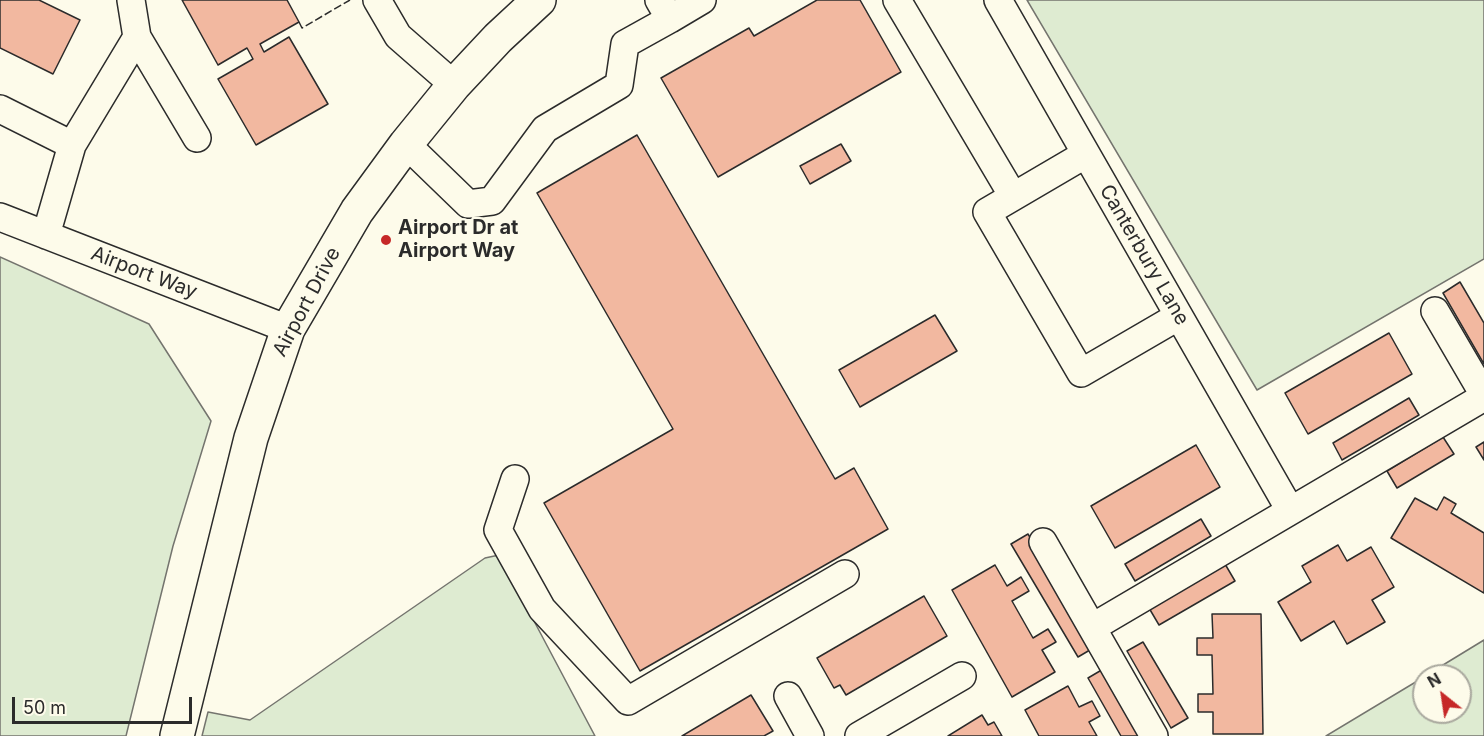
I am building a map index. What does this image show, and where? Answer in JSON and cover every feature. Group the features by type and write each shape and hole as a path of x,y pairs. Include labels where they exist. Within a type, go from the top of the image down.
{"main road":[{"name":"Airport Drive","path":"177,736 250,438 288,329 357,211 406,144 454,85 498,38 539,0"}],"street":[{"path":"131,0 137,37 197,138"},
{"path":"377,0 398,36 454,85"},
{"path":"406,144 468,204 492,201 545,129 619,85 625,44 664,9 702,0"},
{"path":"897,0 1013,196"},
{"name":"Canterbury Lane","path":"998,0 1290,510"},
{"path":"46,235 72,145 137,37"},
{"path":"0,110 72,145"},
{"path":"1086,154 987,212 1081,373 1179,316"},
{"name":"Airport Way","path":"0,217 288,329"},
{"path":"1093,627 1484,396 1435,311"},
{"path":"515,480 498,530 542,609 628,701 845,574"},
{"path":"1043,542 1154,736"},
{"path":"859,736 962,676"},
{"path":"788,696 810,736"}],"green space":[{"path":"1027,0 1484,0 1484,259 1257,390"},
{"path":"0,257 149,324 211,421 173,546 126,736 0,736"},
{"path":"499,555 595,736 202,736 208,712 250,720 485,558"},
{"path":"1484,640 1484,736 1326,736 1412,684 1412,724 1472,724 1472,664 1445,664"}],"building":[{"path":"0,0 39,0 80,20 53,74 0,48"},
{"path":"182,0 287,0 299,22 260,44 264,52 289,37 328,104 256,145 218,79 253,59 247,48 218,65"},
{"path":"817,0 860,0 901,72 718,177 661,78 749,28 754,36"},
{"path":"637,135 835,479 854,468 888,529 640,671 544,503 673,429 537,193"},
{"path":"841,144 851,161 810,184 800,166"},
{"path":"1460,282 1484,323 1484,364 1443,293"},
{"path":"935,315 957,351 860,407 839,370"},
{"path":"1389,333 1412,374 1308,434 1285,393"},
{"path":"1409,398 1419,415 1342,460 1333,443"},
{"path":"1443,437 1454,454 1397,488 1387,471"},
{"path":"1484,442 1484,460 1476,447"},
{"path":"1196,445 1220,487 1115,548 1091,506"},
{"path":"1444,497 1456,504 1451,513 1484,533 1484,593 1391,538 1415,498 1437,510"},
{"path":"1201,519 1211,536 1135,581 1125,564"},
{"path":"1028,534 1095,647 1078,657 1011,544"},
{"path":"1338,545 1347,561 1371,547 1394,587 1372,600 1385,622 1347,644 1334,621 1301,641 1278,602 1311,582 1302,566"},
{"path":"1225,564 1235,581 1159,625 1149,608"},
{"path":"995,565 1007,586 1021,577 1029,591 1012,601 1033,638 1048,629 1056,642 1042,650 1055,672 1012,697 952,590"},
{"path":"924,596 947,636 846,695 840,685 834,688 817,658"},
{"path":"1212,614 1261,614 1263,734 1213,734 1213,712 1198,712 1198,694 1213,694 1212,655 1197,655 1197,638 1213,638"},
{"path":"1143,642 1188,718 1171,728 1127,651"},
{"path":"1105,668 1144,736 1121,736 1088,678"},
{"path":"1068,686 1079,707 1092,701 1100,716 1089,722 1097,736 1039,736 1025,710"},
{"path":"751,695 773,731 764,736 682,736"},
{"path":"982,715 988,725 994,722 1002,736 948,736"}],"fence":[{"path":"299,22 302,28 350,0"}],"place":[{"name":"Airport Dr at Airport Way","path":"386,240"}]}
